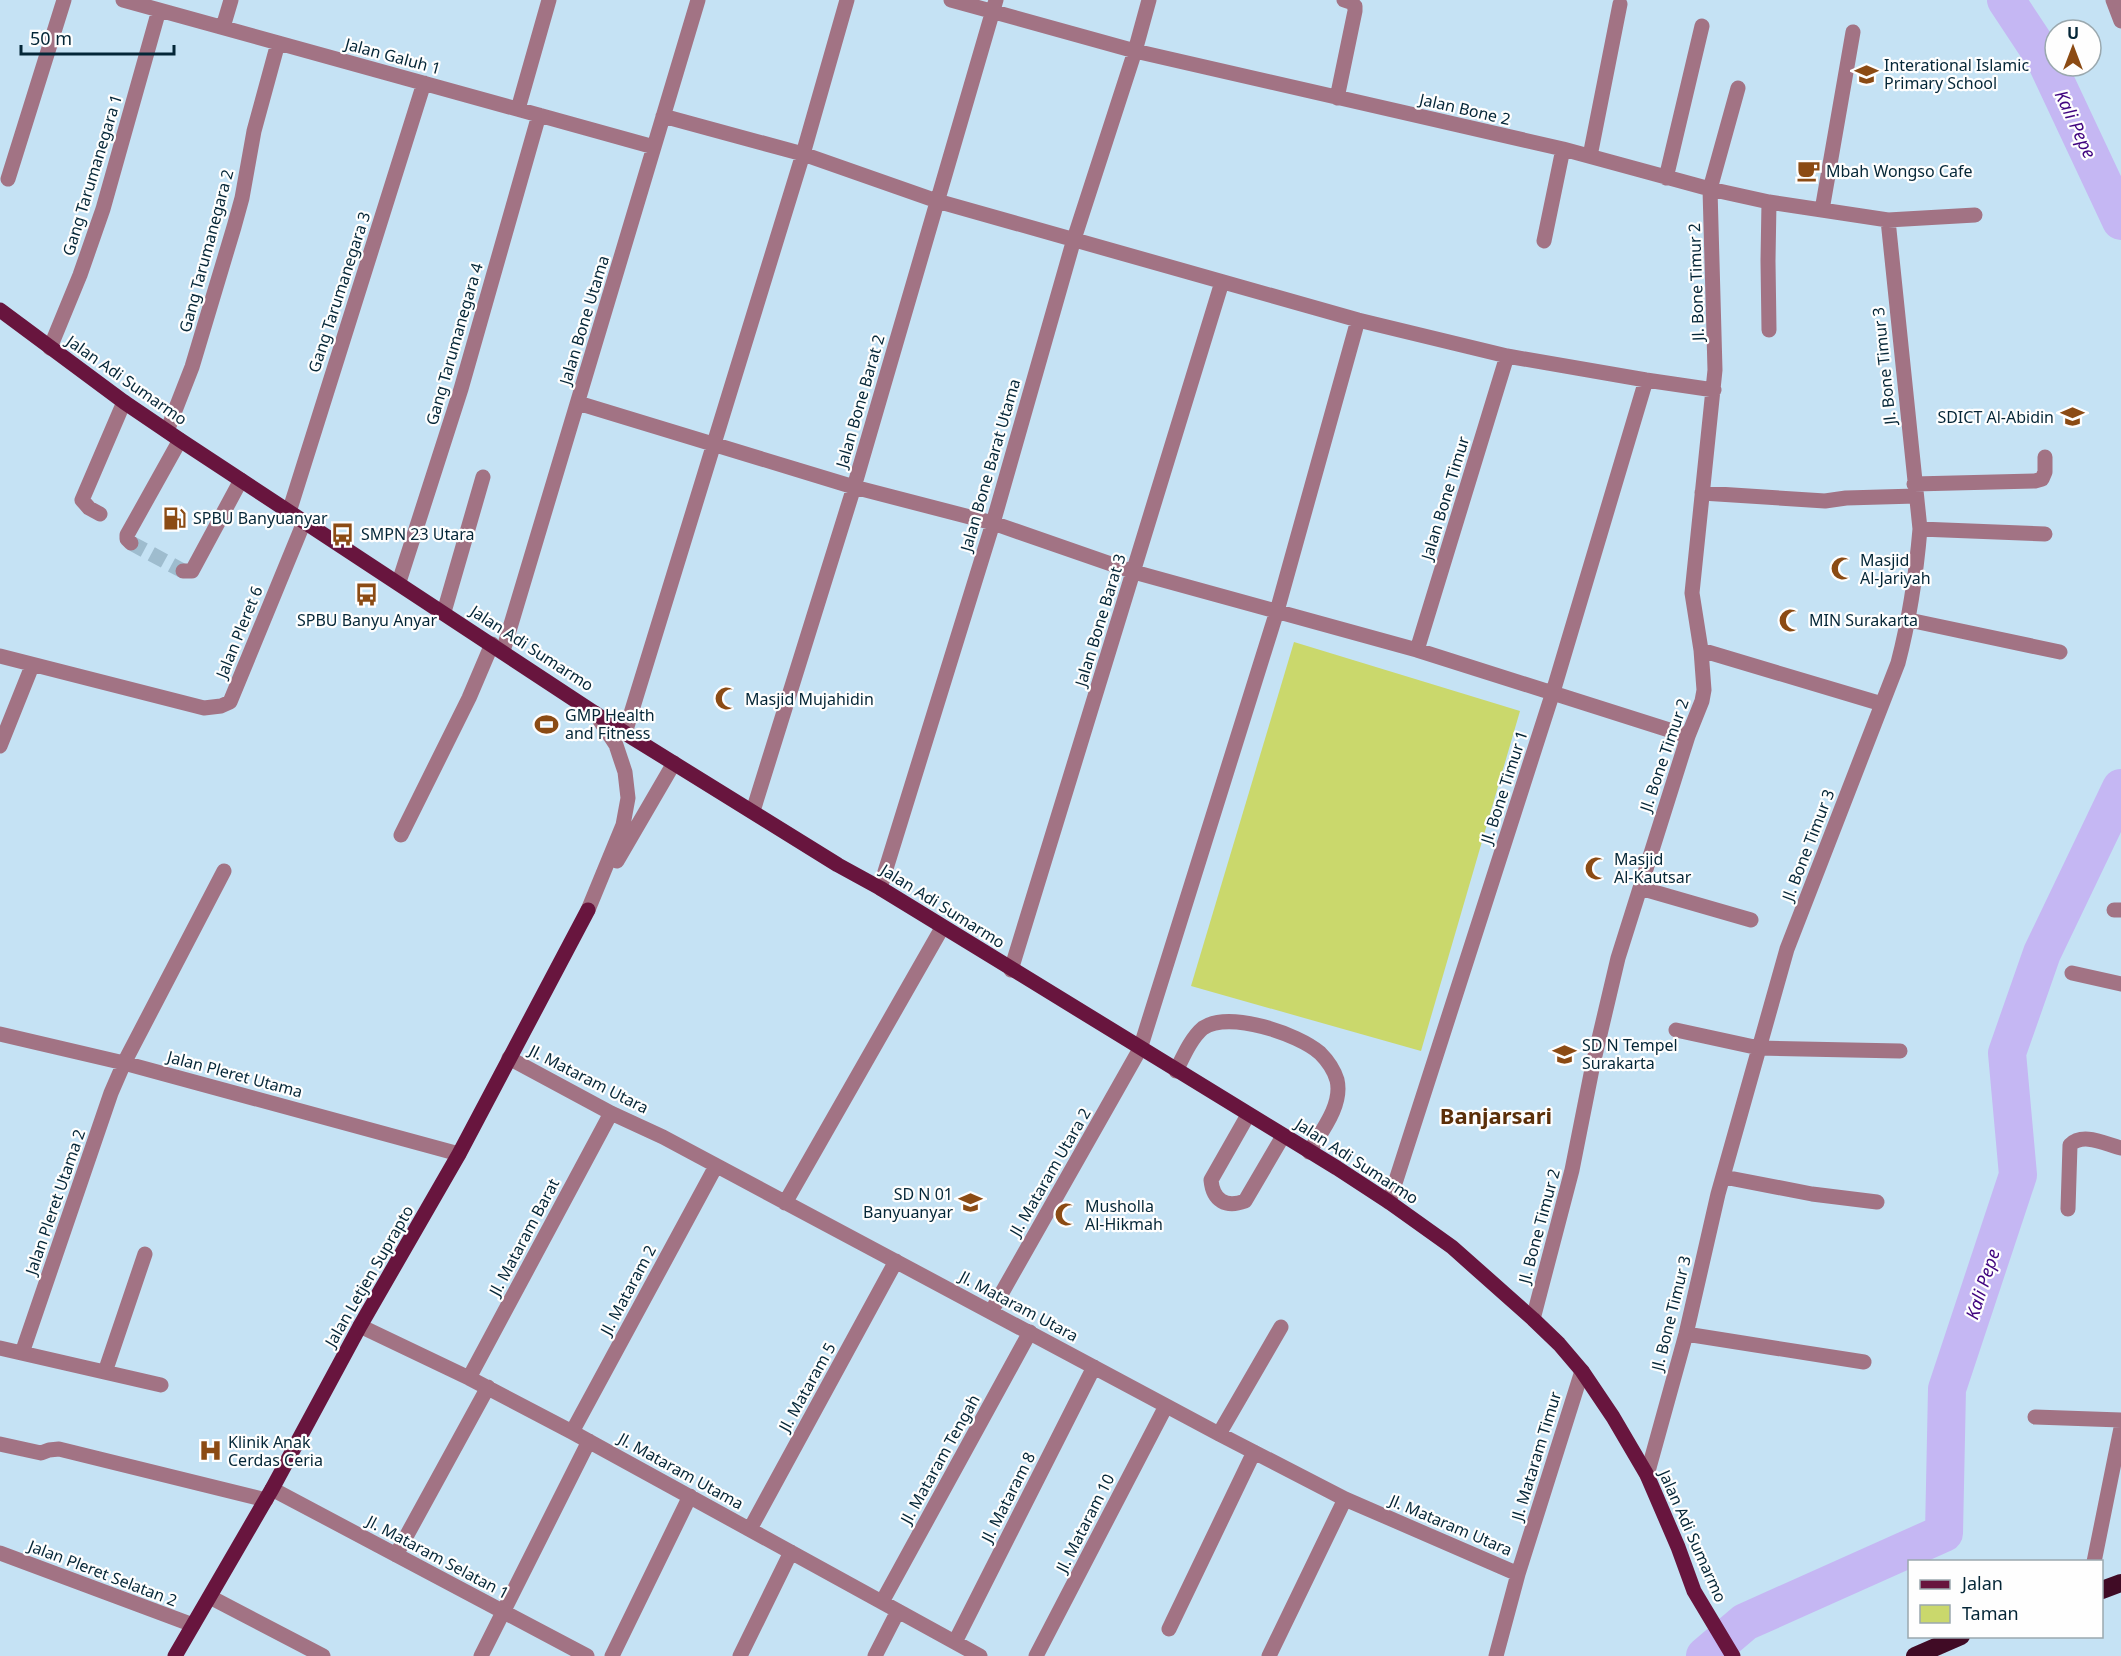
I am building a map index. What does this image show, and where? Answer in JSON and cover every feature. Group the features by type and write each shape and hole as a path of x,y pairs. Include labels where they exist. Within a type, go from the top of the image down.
{"highway":[{"path":"1915,1656 1956,1638"}],"main road":[{"name":"Jalan Adi Sumarmo","path":"0,310 124,402 625,733 837,865 879,888 1248,1114 1389,1202 1452,1247 1533,1319 1582,1371 1613,1417 1647,1475 1694,1591 1733,1656"},
{"name":"Jalan Letjen Suprapto","path":"175,1656 269,1494 360,1326 459,1154 588,910"}],"street":[{"path":"8,179 64,0"},
{"name":"Jalan Galuh 1","path":"123,0 654,147"},
{"path":"223,27 231,0"},
{"path":"518,109 549,0"},
{"name":"Jalan Bone Utama","path":"401,836 469,698 498,648 578,403 698,0"},
{"path":"625,733 803,154 847,0"},
{"name":"Jalan Bone 2","path":"951,0 994,6 1135,51 1563,149 1666,178 1769,202 1888,220 1975,215"},
{"name":"Jalan Bone Barat Utama","path":"879,888 993,523 1074,239 1135,51 1149,0"},
{"path":"1336,98 1354,11 1354,6 1344,0"},
{"path":"2113,0 2121,2"},
{"path":"2113,0 2121,21"},
{"path":"1590,156 1620,4"},
{"name":"Jalan Bone Barat 2","path":"753,811 854,487 994,6"},
{"name":"Gang Tarumanegara 1","path":"50,348 103,209 159,10"},
{"path":"1666,178 1702,26"},
{"path":"1822,210 1853,32"},
{"name":"Gang Tarumanegara 2","path":"131,543 127,535 173,435 242,198 254,131 278,43"},
{"name":"Gang Tarumanegara 3","path":"289,512 424,83"},
{"name":"Jl. Bone Timur 2","path":"1533,1319 1572,1170 1593,1064 1618,958 1704,690 1701,650 1692,593 1714,390 1716,343 1710,189 1738,88"},
{"name":"Gang Tarumanegara 4","path":"399,582 461,389 539,115"},
{"path":"663,116 803,154 937,201 1358,320 1507,356 1714,390"},
{"path":"1544,241 1563,149"},
{"path":"1769,202 1769,330"},
{"name":"Jl. Bone Timur 3","path":"1647,1475 1686,1334 1724,1177 1787,949 1898,663 1910,620 1920,528 1888,220"},
{"name":"Jalan Bone Barat 3","path":"1011,970 1222,282"},
{"name":"Jl. Mataram Utara 2","path":"991,1312 1140,1049 1277,611 1358,320"},
{"name":"Jalan Bone Timur","path":"1417,650 1507,356"},
{"name":"Jl. Bone Timur 1","path":"1389,1202 1553,692 1646,380"},
{"path":"100,514 89,508 82,500 124,402"},
{"path":"578,403 854,487 993,523 1134,572 1417,650 1688,736"},
{"path":"1702,493 1826,501 1915,490 2034,481 2042,479 2045,472 2045,457"},
{"path":"444,612 483,477"},
{"path":"183,571 192,571 241,480"},
{"name":"Jalan Pleret 6","path":"33,666 204,708 230,702 304,522"},
{"path":"1920,528 2045,534"},
{"path":"1910,620 2060,652"},
{"path":"1701,650 1882,704"},
{"path":"0,656 33,666 0,746"},
{"path":"588,910 623,825 628,798 625,772 616,745 593,711"},
{"path":"588,910 674,764"},
{"name":"Jalan Pleret Utama 2","path":"22,1353 111,1093 124,1063 224,871"},
{"path":"1641,888 1751,920"},
{"path":"785,1203 942,928"},
{"path":"2072,973 2121,984"},
{"path":"1176,1071 1203,1028 1220,1022 1246,1023 1277,1031 1318,1052 1330,1065 1338,1082 1336,1100 1330,1116 1309,1152"},
{"path":"1676,1030 1759,1048 1900,1051"},
{"name":"Jalan Pleret Utama","path":"0,1034 124,1063 459,1154"},
{"name":"Jl. Mataram Utara","path":"509,1058 611,1113 663,1137 1254,1452 1345,1498 1518,1574"},
{"name":"Jl. Mataram Barat","path":"469,1378 611,1113"},
{"path":"1248,1114 1210,1180 1212,1191 1219,1200 1233,1205 1245,1201 1283,1136"},
{"path":"2068,1209 2070,1145 2075,1140 2083,1138 2121,1148"},
{"name":"Jl. Mataram 2","path":"572,1432 716,1166"},
{"path":"1724,1177 1812,1194 1877,1202"},
{"path":"105,1372 145,1254"},
{"name":"Jl. Mataram 5","path":"750,1529 896,1261"},
{"name":"Jl. Mataram Utama","path":"360,1326 469,1378 590,1441 980,1656"},
{"path":"1219,1434 1281,1327"},
{"name":"Jl. Mataram Tengah","path":"882,1602 1030,1332"},
{"path":"1686,1334 1864,1362"},
{"path":"0,1348 161,1385"},
{"name":"Jl. Mataram 8","path":"955,1642 1094,1367"},
{"name":"Jl. Mataram Timur","path":"1496,1656 1518,1574 1582,1371"},
{"path":"396,1554 488,1388"},
{"name":"Jl. Mataram 10","path":"1036,1656 1166,1406"},
{"path":"2035,1417 2121,1420"},
{"path":"2094,1560 2121,1428"},
{"path":"482,1656 590,1441"},
{"name":"Jl. Mataram Selatan 1","path":"0,1444 41,1453 59,1449 269,1494 396,1554 587,1656"},
{"path":"1169,1629 1254,1452"},
{"path":"612,1656 690,1496"},
{"path":"1269,1656 1345,1498"},
{"path":"740,1656 791,1552"},
{"name":"Jalan Pleret Selatan 2","path":"0,1553 194,1626"},
{"path":"210,1597 323,1656"},
{"path":"875,1656 898,1611"}],"green space":[{"path":"1294,642 1520,711 1421,1051 1191,986"}],"waterway":[{"name":"Kali Pepe","path":"2006,0 2045,59 2121,221"},
{"name":"Kali Pepe","path":"1705,1656 1745,1622 1944,1533 1947,1389 2018,1175 2007,1053 2042,953 2121,788"}],"tunnel":[{"path":"131,543 183,571"}],"place":[{"name":"Interational Islamic Primary School","path":"1866,74"},
{"name":"Mbah Wongso Cafe","path":"1808,171"},
{"name":"SDICT Al-Abidin","path":"2072,417"},
{"name":"SPBU Banyuanyar","path":"175,518"},
{"name":"SMPN 23 Utara","path":"343,534"},
{"name":"Masjid Al-Jariyah","path":"1842,569"},
{"name":"SPBU Banyu Anyar","path":"367,595"},
{"name":"MIN Surakarta","path":"1791,620"},
{"name":"Masjid Mujahidin","path":"727,699"},
{"name":"GMP Health and Fitness","path":"547,724"},
{"name":"Masjid Al-Kautsar","path":"1596,868"},
{"name":"SD N Tempel Surakarta","path":"1564,1054"},
{"name":"SD N 01 Banyuanyar","path":"971,1203"},
{"name":"Musholla Al-Hikmah","path":"1067,1215"},
{"name":"Klinik Anak Cerdas Ceria","path":"210,1451"}],"district":[{"name":"Banjarsari","path":"1496,1115"}]}
